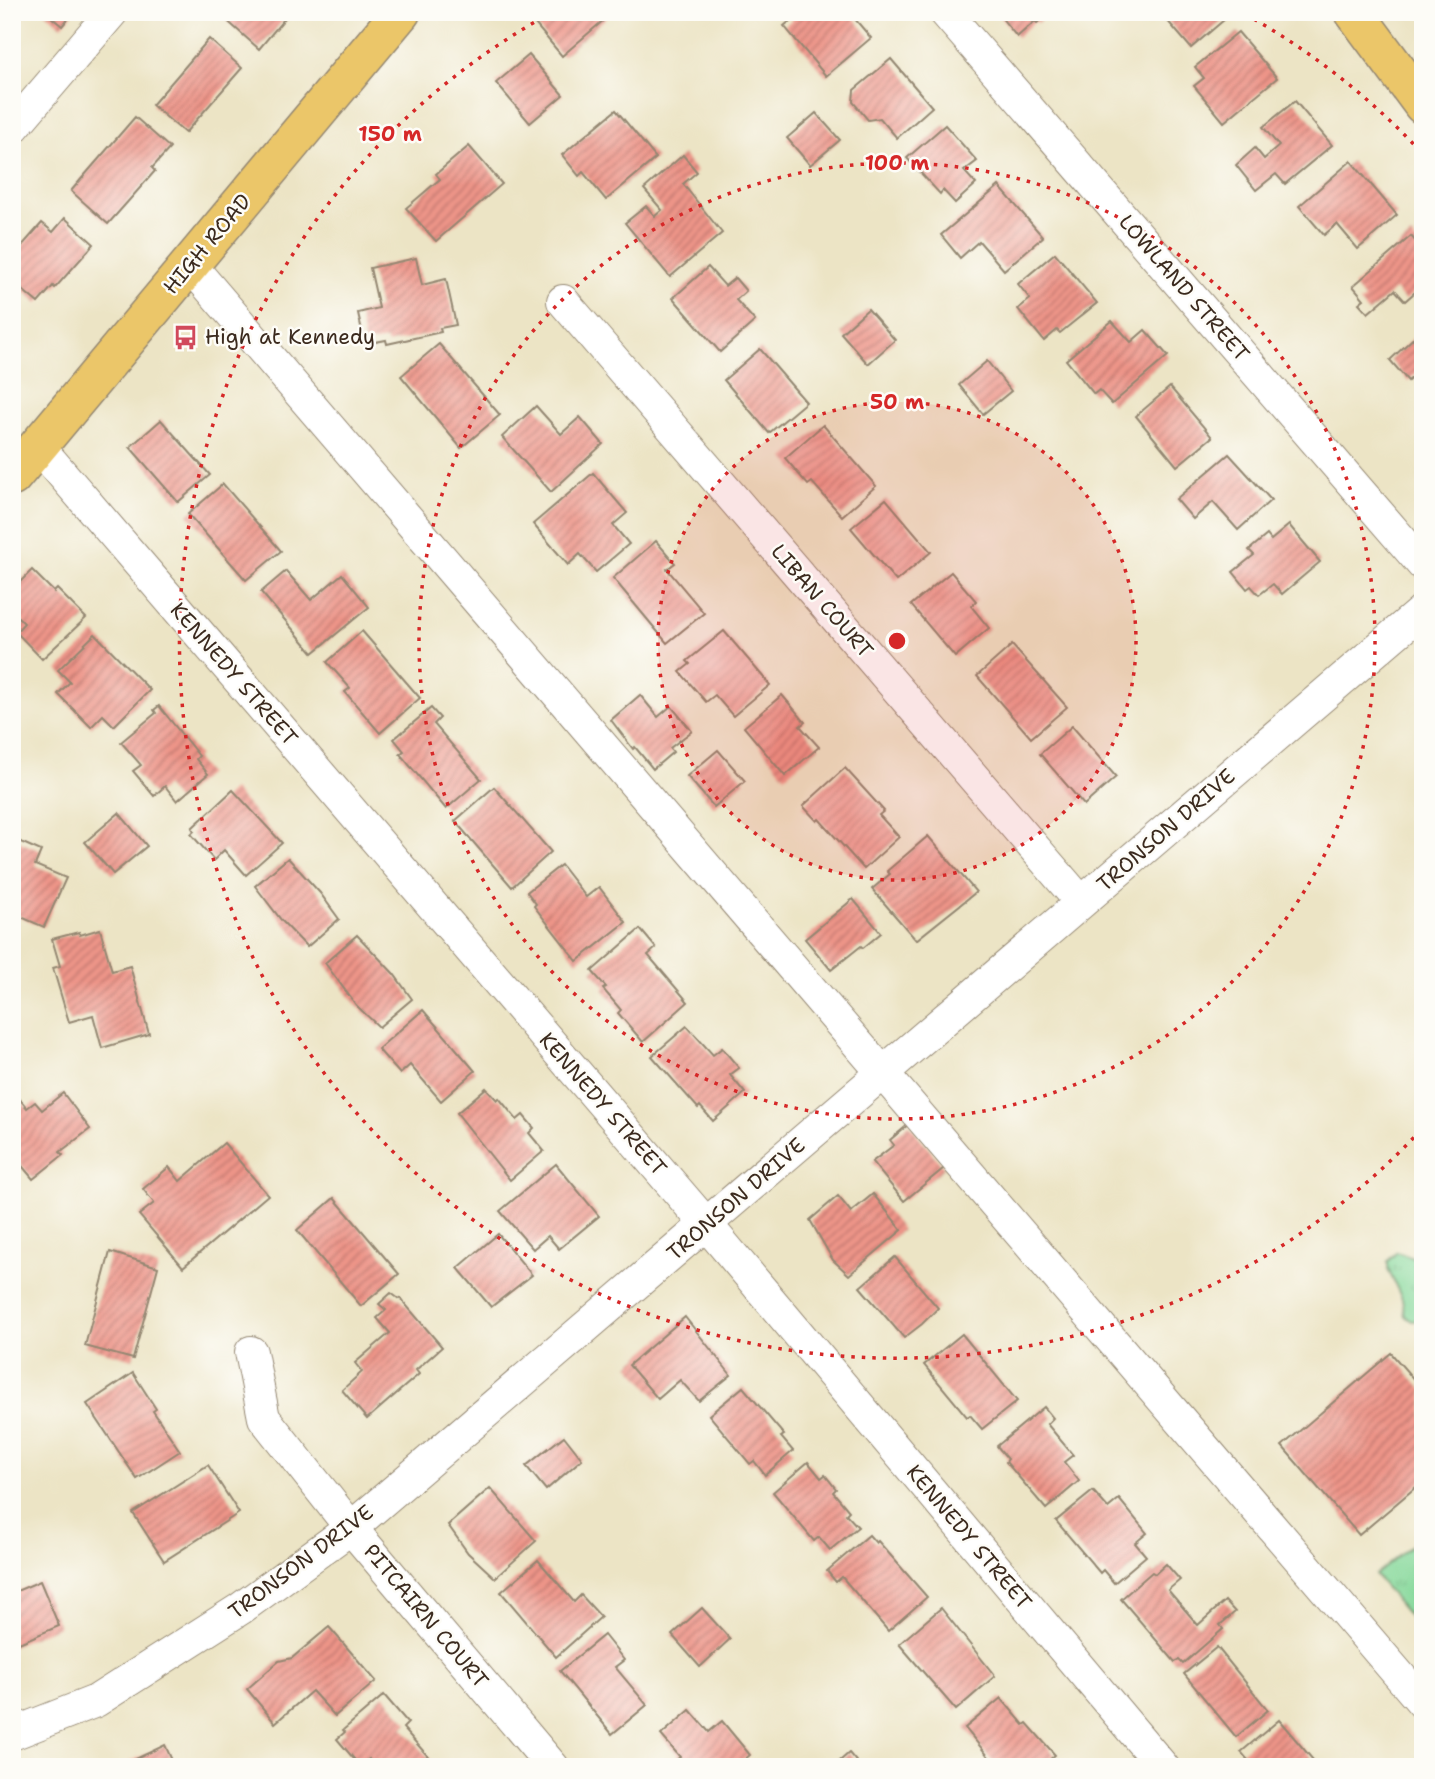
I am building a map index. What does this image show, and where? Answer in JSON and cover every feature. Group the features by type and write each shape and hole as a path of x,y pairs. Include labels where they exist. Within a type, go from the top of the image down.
{"main road":[{"name":"HIGH ROAD","path":"12,477 401,12"},
{"path":"1354,12 1423,105"}],"street":[{"path":"12,130 112,12"},
{"name":"LOWLAND STREET","path":"945,12 1423,565"},
{"path":"190,265 1423,1703"},
{"name":"LIBAN COURT","path":"563,301 1081,902"},
{"name":"KENNEDY STREET","path":"38,446 706,1224 1163,1767"},
{"name":"TRONSON DRIVE","path":"12,1734 96,1701 240,1609 351,1528 1423,610"},
{"name":"PITCAIRN COURT","path":"251,1352 264,1418 351,1528 553,1767"}],"green space":[{"path":"1397,1252 1423,1262 1423,1320 1412,1321 1405,1316 1402,1299 1388,1269 1388,1261"},
{"path":"1423,1536 1423,1633 1375,1575"}],"building":[{"path":"45,12 74,12 62,26"},
{"path":"228,12 290,12 259,49 223,17"},
{"path":"525,12 613,12 562,56"},
{"path":"801,12 849,12 871,38 826,76 784,26"},
{"path":"997,12 1049,12 1017,37"},
{"path":"1160,12 1220,12 1225,19 1191,48"},
{"path":"1238,32 1277,78 1224,122 1194,86 1204,78 1195,67"},
{"path":"209,39 242,68 185,133 152,105"},
{"path":"529,55 563,95 530,123 496,83"},
{"path":"891,59 932,107 897,138 880,118 868,120 853,102 854,90"},
{"path":"1295,101 1332,145 1285,184 1276,174 1256,190 1236,165 1255,148 1264,159 1279,146 1263,127"},
{"path":"616,110 656,158 606,200 583,172 579,176 562,155"},
{"path":"816,113 840,140 810,165 787,138"},
{"path":"135,117 170,148 152,168 155,171 108,224 71,191"},
{"path":"945,125 977,161 964,171 976,184 955,203 943,190 940,194 907,158"},
{"path":"469,146 502,184 436,241 406,208 440,179 436,174"},
{"path":"683,155 697,172 683,184 722,233 670,277 625,223 646,206 655,216 662,210 644,189"},
{"path":"1351,161 1397,215 1358,249 1337,224 1324,235 1299,206"},
{"path":"999,186 1043,237 1004,270 979,241 960,258 941,235"},
{"path":"65,218 94,244 38,303 12,281 12,240 21,247 42,223 53,232"},
{"path":"1411,236 1423,250 1423,285 1405,301 1395,290 1368,313 1359,303 1364,299 1353,286"},
{"path":"1055,253 1097,303 1060,333 1057,330 1044,341 1018,309 1030,299 1018,284"},
{"path":"416,258 422,285 446,279 456,325 440,328 441,332 387,344 386,340 365,344 358,313 379,308 370,268"},
{"path":"708,267 725,286 735,278 746,291 736,300 755,321 720,352 673,298"},
{"path":"868,309 895,340 868,364 841,333"},
{"path":"1112,321 1131,342 1145,330 1168,356 1112,404 1099,390 1094,394 1066,360"},
{"path":"1423,329 1423,368 1408,381 1390,360"},
{"path":"439,344 500,415 461,448 401,376"},
{"path":"760,349 806,402 769,433 724,380"},
{"path":"987,361 1011,391 983,414 959,385"},
{"path":"1170,387 1212,437 1177,466 1136,416"},
{"path":"536,406 561,434 580,417 603,444 551,492 502,437"},
{"path":"161,420 210,475 178,502 130,447"},
{"path":"823,425 876,486 842,516 812,482 808,485 785,458"},
{"path":"1229,454 1271,500 1238,530 1213,502 1193,519 1176,499"},
{"path":"593,473 627,513 613,525 629,544 596,572 580,554 568,565 533,524"},
{"path":"223,484 281,551 246,580 188,514"},
{"path":"886,499 931,552 896,581 851,528"},
{"path":"1289,525 1320,562 1282,594 1273,584 1259,595 1251,586 1247,589 1233,572 1254,555 1249,550 1267,535 1271,540"},
{"path":"656,541 675,563 667,569 704,613 667,643 613,578"},
{"path":"32,570 54,592 57,589 86,618 42,659 16,632 24,623 12,611 12,590"},
{"path":"286,571 311,600 342,574 369,607 313,653 261,592"},
{"path":"951,572 976,601 971,606 989,628 955,657 911,605"},
{"path":"362,631 420,698 380,733 345,692 350,688 327,662"},
{"path":"724,631 770,685 733,716 715,695 706,702 680,672 690,664 687,661"},
{"path":"95,634 150,690 114,726 103,715 91,727 58,694 70,682 58,670"},
{"path":"1012,645 1067,707 1031,738 977,676"},
{"path":"640,695 658,717 671,706 692,731 670,748 673,752 653,769 635,747 633,749 611,720"},
{"path":"782,695 805,722 800,726 819,747 785,776 744,727"},
{"path":"159,706 199,756 196,759 208,774 177,801 165,786 154,796 133,771 141,765 121,742 156,713 154,710"},
{"path":"431,708 440,718 434,724 481,779 446,809 400,754 404,751 394,739"},
{"path":"1072,726 1116,777 1084,805 1040,754"},
{"path":"718,750 745,781 714,807 687,776"},
{"path":"845,768 884,811 879,815 899,837 864,869 819,819 817,821 803,806"},
{"path":"494,787 551,852 512,887 455,821"},
{"path":"233,790 282,843 246,875 224,850 214,860 191,834 194,831 192,828"},
{"path":"119,813 147,846 113,874 85,842"},
{"path":"928,836 976,892 916,940 872,889 890,874 887,871"},
{"path":"14,839 41,851 35,865 66,878 44,927 12,913"},
{"path":"288,858 320,893 339,919 307,947 282,921 255,886"},
{"path":"561,865 586,897 599,887 626,922 577,961 534,906 536,904 527,892"},
{"path":"853,899 881,933 831,970 805,939"},
{"path":"100,929 112,971 130,966 149,1034 102,1048 93,1015 69,1022 53,968 60,966 52,939"},
{"path":"640,929 656,948 648,955 688,1002 643,1042 618,1013 621,1010 592,971"},
{"path":"357,935 394,974 412,999 379,1027 356,1005 325,963"},
{"path":"423,1010 475,1071 441,1101 410,1065 400,1074 378,1049"},
{"path":"687,1026 713,1055 722,1048 739,1068 730,1075 745,1093 713,1121 652,1056"},
{"path":"486,1088 497,1100 499,1098 517,1120 523,1115 534,1128 529,1133 544,1151 510,1180 457,1113"},
{"path":"63,1093 90,1129 60,1152 63,1155 33,1179 12,1154 12,1102 18,1097 27,1108 35,1102 42,1110"},
{"path":"909,1124 944,1168 904,1201 872,1162 894,1145 890,1140"},
{"path":"224,1143 268,1195 183,1267 139,1215 154,1203 143,1189 169,1167 180,1181"},
{"path":"556,1164 599,1216 559,1249 548,1236 533,1249 500,1211"},
{"path":"873,1194 902,1230 849,1275 833,1260 810,1220 838,1196 851,1212"},
{"path":"334,1198 399,1274 361,1306 297,1230"},
{"path":"498,1234 532,1275 491,1307 458,1268"},
{"path":"110,1252 158,1267 133,1359 85,1346"},
{"path":"895,1257 938,1308 904,1338 860,1287"},
{"path":"391,1293 400,1298 442,1347 416,1370 419,1374 367,1419 342,1390 362,1372 355,1363 390,1333 377,1318 386,1310 379,1304"},
{"path":"685,1317 731,1375 699,1401 680,1380 658,1399 629,1365"},
{"path":"962,1334 1017,1401 982,1429 970,1415 967,1417 924,1365"},
{"path":"1391,1353 1423,1390 1423,1481 1359,1535 1282,1446"},
{"path":"133,1373 156,1409 153,1411 180,1451 137,1479 87,1404"},
{"path":"743,1387 784,1435 781,1437 793,1451 765,1475 754,1461 750,1464 709,1415"},
{"path":"1044,1407 1053,1418 1047,1424 1073,1455 1064,1462 1079,1481 1046,1509 1006,1462 1008,1459 997,1446"},
{"path":"564,1436 582,1459 546,1490 526,1466"},
{"path":"808,1462 821,1478 825,1475 836,1489 833,1492 849,1511 846,1514 858,1527 830,1550 819,1537 814,1541 773,1492"},
{"path":"208,1465 239,1513 164,1561 133,1513"},
{"path":"490,1488 536,1541 495,1578 468,1553 448,1525"},
{"path":"1093,1491 1108,1508 1119,1499 1147,1533 1135,1543 1146,1556 1114,1583 1103,1570 1100,1573 1056,1521"},
{"path":"869,1535 876,1543 878,1541 927,1597 888,1631 842,1577 836,1582 827,1571"},
{"path":"538,1560 574,1602 581,1595 601,1617 556,1657 501,1592"},
{"path":"1166,1564 1180,1580 1168,1590 1198,1625 1225,1601 1235,1612 1220,1625 1223,1629 1183,1664 1179,1660 1175,1662 1121,1599 1152,1572 1155,1574"},
{"path":"40,1581 59,1626 12,1646 12,1593"},
{"path":"702,1608 730,1639 700,1667 672,1635"},
{"path":"941,1608 995,1676 956,1710 899,1644"},
{"path":"329,1627 376,1681 335,1716 312,1691 275,1723 247,1689 279,1661 292,1658"},
{"path":"604,1635 624,1660 615,1667 647,1705 612,1734 560,1671"},
{"path":"1217,1647 1268,1710 1236,1737 1184,1674"},
{"path":"384,1695 408,1723 403,1728 432,1761 425,1767 375,1767 369,1759 360,1766 337,1739 345,1732 343,1730"},
{"path":"1001,1698 1055,1755 1041,1767 997,1767 965,1728"},
{"path":"690,1710 709,1732 722,1721 750,1755 736,1767 669,1767 680,1757 661,1735"},
{"path":"1279,1720 1319,1767 1254,1767 1241,1752"},
{"path":"165,1745 175,1767 119,1767"},
{"path":"849,1753 861,1767 833,1767"}],"place":[{"name":"High at Kennedy","path":"185,337"}]}
